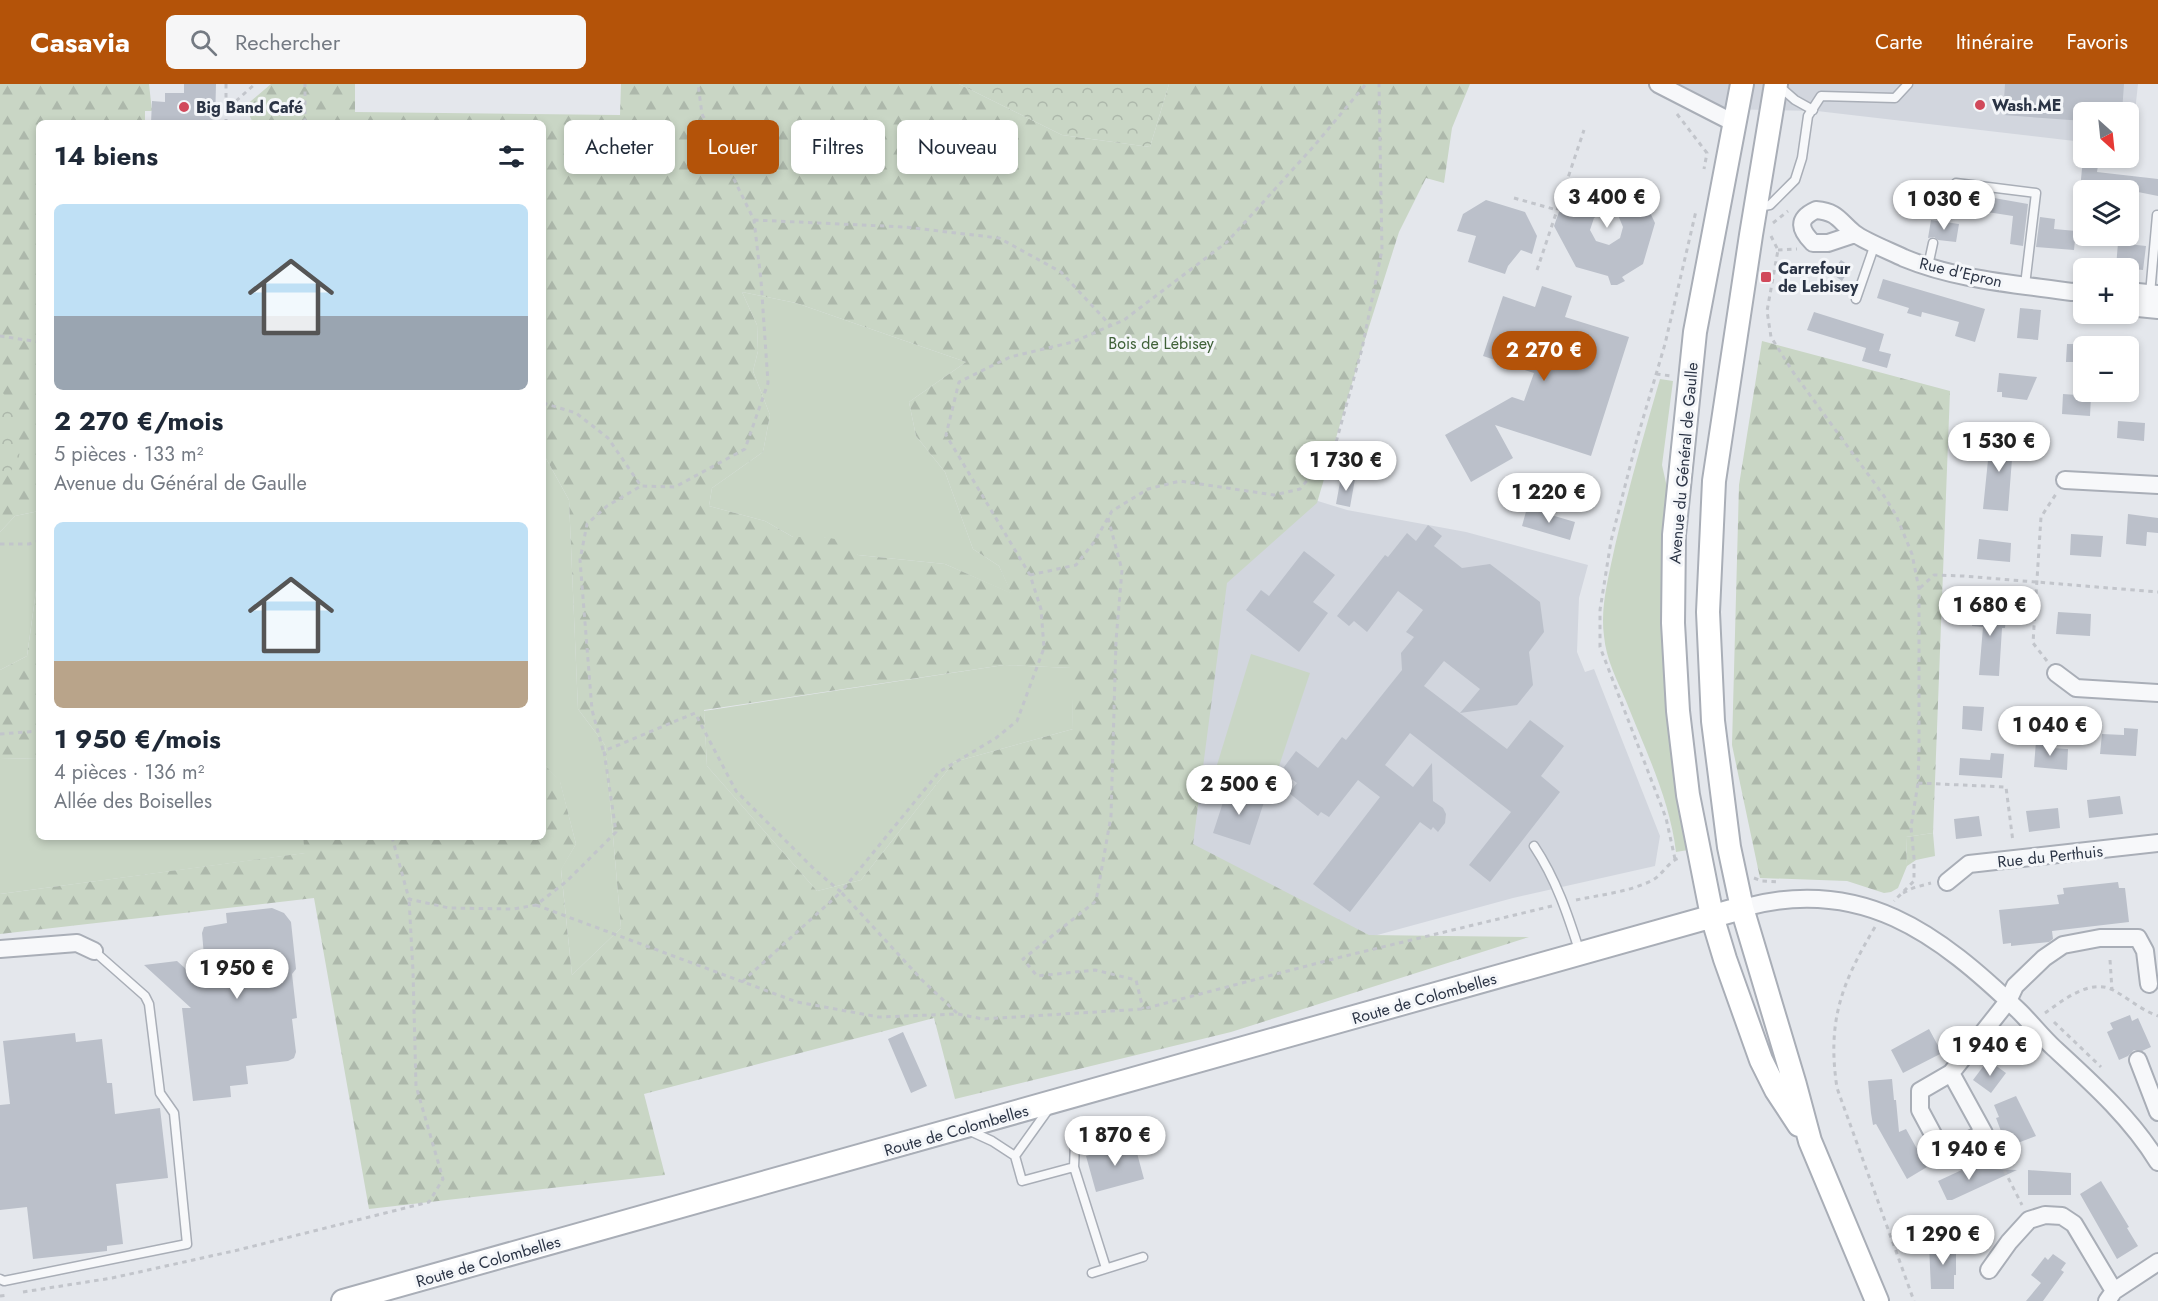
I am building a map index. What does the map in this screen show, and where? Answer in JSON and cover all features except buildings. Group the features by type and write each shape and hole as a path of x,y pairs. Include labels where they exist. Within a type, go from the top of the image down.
{"main road":[{"name":"Avenue du Général de Gaulle","path":"1742,84 1695,332 1674,535 1673,623 1678,711 1688,795 1712,916 1725,959 1761,1060 1776,1090 1810,1141"},
{"name":"Avenue du Général de Gaulle","path":"1777,84 1762,214 1714,481 1708,581 1708,634 1713,721 1727,837 1742,908 1810,1141"},
{"name":"Route de Colombelles","path":"343,1301 1742,908"},
{"path":"1810,1141 1877,1301"}],"street":[{"path":"1658,84 1736,124"},
{"name":"Rue d'Epron","path":"1855,234 1904,258 1969,277 2073,292"},
{"path":"2139,295 2154,301"},
{"path":"2139,304 2154,301"},
{"path":"2065,480 2158,485"},
{"path":"2056,673 2076,688 2158,693"},
{"name":"Rue du Perthuis","path":"1947,882 1969,864 2158,843"},
{"path":"1742,908 1762,902 1795,898 1833,900 1872,909 1904,922 1931,937 1963,960 2008,1001 2103,1094 2137,1132 2158,1162"},
{"path":"1951,1073 1984,1133 1943,1153 1920,1110 1920,1091 1951,1073 2008,1001 2015,986 2044,958 2063,945 2100,938 2138,938 2145,951 2149,984"},
{"path":"0,949 77,943 94,951"},
{"path":"2138,1060 2158,1112"},
{"path":"2137,1132 2150,1121 2158,1118"},
{"path":"1989,1270 2008,1242 2029,1220 2045,1215 2067,1218 2074,1224 2110,1296 2158,1263"}],"lane":[{"path":"1777,84 1795,100 1813,110"},
{"path":"1762,214 1795,180 1802,158 1808,117 1821,96 1895,98 1908,84"},
{"path":"1956,183 2036,193 2025,285"},
{"path":"2154,301 2157,215"},
{"path":"1856,298 1875,243"},
{"path":"1928,266 1933,243"},
{"path":"1534,846 1546,864 1564,903 1580,954"},
{"path":"0,1279 4,1281 187,1244 174,1113 160,1093 149,1004 145,996 94,951"},
{"path":"1015,1156 1054,1103"},
{"path":"963,1128 992,1141 1015,1156 1022,1181 1074,1167"},
{"path":"1106,1268 1074,1167 1075,1144 1124,1130"},
{"path":"1092,1273 1143,1257"}],"path":[{"path":"226,84 226,120"},
{"path":"226,101 236,101 255,84"},
{"path":"305,84 305,120"},
{"path":"409,899 449,908 513,909 536,905 567,881 616,832 604,751 592,710 580,560 587,524 608,506 641,486 675,487 745,449 768,383 761,280 754,220 702,114 698,84"},
{"path":"742,982 841,892 939,772 996,738 1017,721 1044,648 1041,609 1030,574 946,435 959,382 1010,357 1073,342 1124,320 1227,242 1314,146 1366,84"},
{"path":"1030,574 1076,565 1094,542 1112,511 1148,489 1180,482 1274,495 1300,489 1335,446 1362,349 1382,250 1379,84"},
{"path":"1671,107 1707,153"},
{"path":"1537,270 1584,130"},
{"path":"1514,198 1557,210"},
{"path":"536,905 797,1002 879,1017 958,1014 983,1019 1143,1009 1341,957 1634,888 1651,881 1662,874 1675,859 1666,818 1600,647 1600,610 1611,541 1697,210"},
{"path":"1762,214 1778,250 1767,311 1771,337 1793,372 1854,453 1896,515 1912,554 1919,589 1918,783 1911,827 1914,881 1895,899 1925,884 1947,882"},
{"path":"754,220 905,227 999,238 1060,272 1111,326"},
{"path":"0,336 36,342"},
{"path":"1656,374 1673,376"},
{"path":"546,404 576,413 608,438 641,486"},
{"path":"2056,673 2033,643 2041,517 2065,480"},
{"path":"1108,518 1122,570 1116,641 1112,816 1096,901 1023,959 1037,976 1095,970 1136,980 1143,1009"},
{"path":"0,544 36,542"},
{"path":"1919,589 1934,575 2158,592"},
{"path":"604,751 695,713 736,791 814,869 841,892 922,980 958,1014"},
{"path":"0,734 36,731"},
{"path":"1918,783 2006,787 2015,859"},
{"path":"22,1292 112,1278 429,1202 443,1179 416,1086 409,899 393,840"},
{"path":"1879,922 1854,963 1841,998 1834,1026 1832,1058 1837,1088 1914,1301"},
{"path":"2110,960 2112,990"},
{"path":"2044,1013 2074,993 2096,987 2112,990 2158,1016"},
{"path":"1984,1133 2000,1160 2029,1220"},
{"path":"0,1296 11,1294"}],"shaded area":[{"path":"1670,84 2138,84 2136,102 2073,102 2073,141 1817,111 1722,109"},
{"path":"1191,462 1347,510 1466,532 1588,565 1579,598 1577,652 1585,672 1594,669 1660,836 1655,866 1513,898 1208,981 1159,989"}],"green space":[{"path":"0,84 149,84 152,111 145,111 145,120 36,120 36,512 15,516 0,532"},
{"name":"Bois de Lébisey","path":"271,84 355,84 355,112 620,115 621,84 959,84 1062,135 1150,147 1169,84 1470,84 1452,128 1444,183 1426,178 1399,232 1317,503 1227,583 1193,844 1369,935 1529,937 1231,1032 955,1099 934,1018 644,1094 665,1175 369,1209 314,898 0,934 0,894 305,853 303,840 546,840 546,766 560,781 576,844 561,870 572,975 621,928 605,745 578,709 569,500 546,458 546,120 252,120 245,106","holes":["742,292 796,303 966,362 909,402 916,436 945,472 973,549 999,566 1011,593 945,564 858,555 846,541 824,537 793,537 765,521 709,506 712,488 763,452 770,415 753,371 758,351 757,325","1004,665 1071,668 1073,729 954,762 861,880 817,891 707,766 704,710"]},
{"path":"959,84 1169,84 1150,147 1062,135"},
{"path":"742,292 796,303 966,362 909,402 916,436 945,472 973,549 999,566 1012,594 945,564 858,555 824,537 793,537 765,521 709,506 712,488 763,452 770,415 753,371 758,351 757,325"},
{"path":"1762,341 1950,391 1933,833 1906,837 1907,866 1898,888 1891,892 1884,893 1847,881 1760,878 1732,745 1739,485"},
{"path":"1660,379 1673,381 1662,465 1668,492 1664,542 1664,677 1676,791 1688,850 1676,852 1663,794 1609,661 1603,625 1606,591 1615,546"},
{"path":"0,389 14,408 20,460 3,480 0,480"},
{"path":"546,458 569,500 578,709 605,745 621,928 572,975 561,869 576,844 560,782 546,766"},
{"path":"36,512 36,591 27,656 0,670 0,532 15,516"},
{"path":"36,591 36,758 0,759 0,670 27,656"},
{"path":"1251,654 1310,673 1274,781 1217,765"},
{"path":"1004,665 1072,668 1073,729 954,762 861,880 817,891 707,766 704,711"},
{"path":"36,758 36,840 304,840 306,853 0,894 0,759"},
{"path":"1933,833 1935,856 1916,860 1907,866 1906,837"}],"place":[{"name":"Wash.ME","path":"1980,105"},
{"name":"Big Band Café","path":"184,107"},
{"name":"Carrefour de Lebisey","path":"1766,277"}]}
